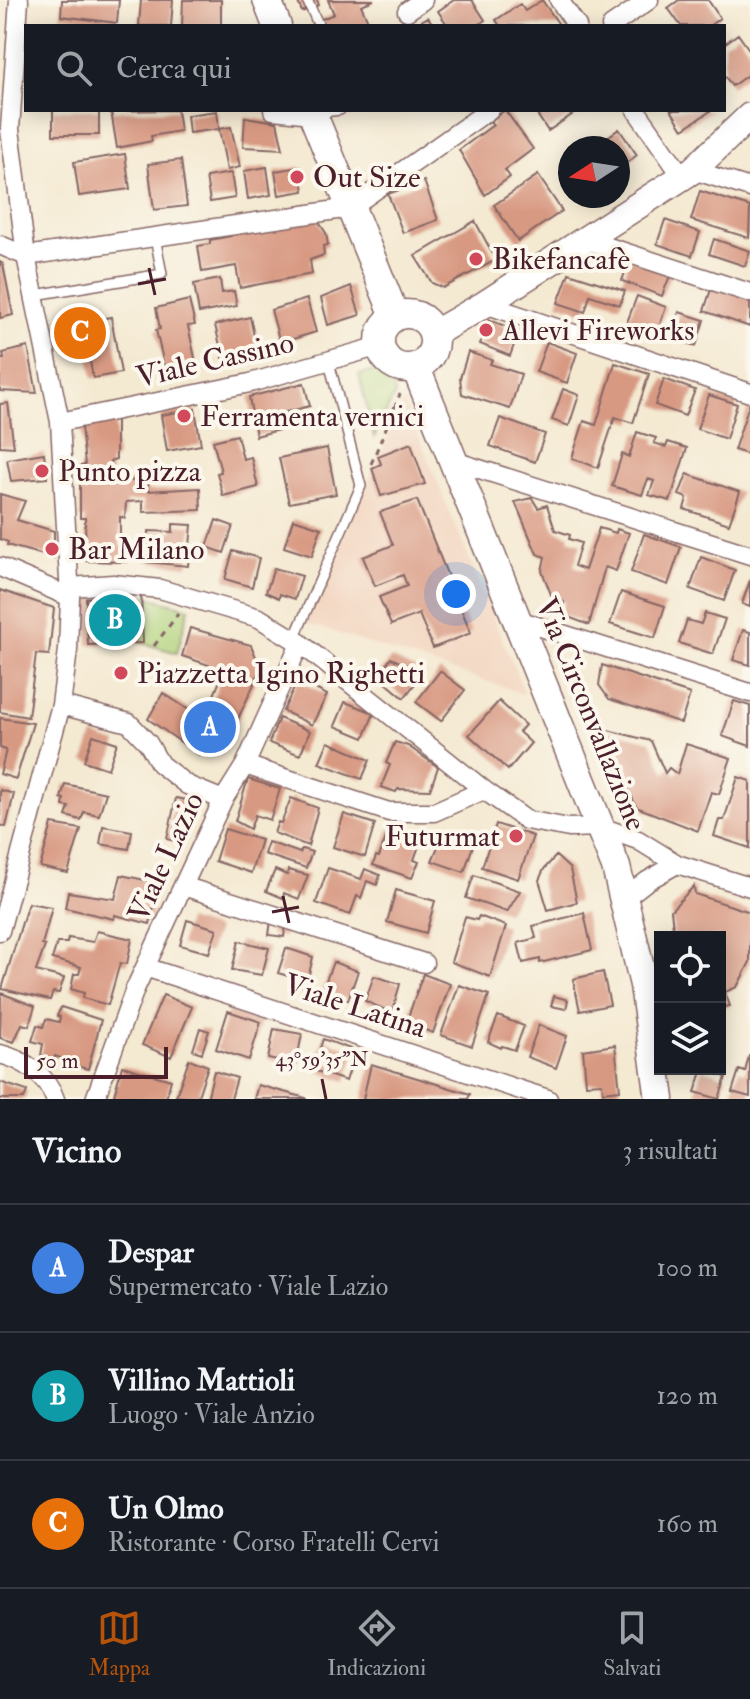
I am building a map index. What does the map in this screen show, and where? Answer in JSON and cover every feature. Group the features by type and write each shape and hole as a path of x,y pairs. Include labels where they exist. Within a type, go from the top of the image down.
{"main road":[{"path":"267,0 276,24"},
{"path":"321,112 350,208 395,316"},
{"path":"395,316 421,317 432,330 434,348 416,370 397,367 383,355 380,346 383,328 395,316"},
{"name":"Via Circonvallazione","path":"416,370 601,827 625,898 644,985 660,1099"}],"street":[{"path":"0,931 7,873 61,705 68,650 70,592 60,422 26,256 10,129 19,87 19,0"},
{"path":"559,0 576,24"},
{"path":"614,24 649,0"},
{"path":"0,245 26,256 350,208 486,112"},
{"path":"638,112 688,173 750,188"},
{"path":"432,330 442,329 485,304 688,173 750,116"},
{"path":"587,240 750,293"},
{"path":"485,304 750,393"},
{"name":"Viale Cassino","path":"60,422 250,383 380,346"},
{"path":"451,460 750,555"},
{"path":"0,567 70,592 113,584 160,589 259,618 297,641 526,820 569,828 601,827 638,840 677,864 750,887"},
{"path":"515,619 750,693"},
{"name":"Viale Lazio","path":"95,1099 145,967 223,800 245,765 297,641"},
{"path":"61,705 129,723 148,743 160,764 187,785 223,800"},
{"path":"245,765 389,812 434,812 484,790"},
{"path":"625,898 677,864"},
{"path":"183,886 424,963"},
{"name":"Viale Latina","path":"145,967 548,1099"},
{"path":"0,1054 13,1057 36,1071 52,1089 55,1099"}],"lane":[{"path":"307,0 318,24"},
{"path":"35,295 162,274 155,237"},
{"path":"297,641 361,486 329,362"}],"path":[{"path":"361,486 401,395 397,383 416,370"},
{"path":"154,646 190,598"}],"shaded area":[{"path":"404,401 525,694 305,623"}],"green space":[{"path":"387,368 395,394 374,437 359,375"},
{"path":"141,595 189,608 177,653 143,643"}],"building":[{"path":"62,0 119,0 117,23 61,16"},
{"path":"141,0 173,0 171,24 139,24"},
{"path":"183,0 221,0 221,24 182,24"},
{"path":"297,0 317,0 319,5 302,12"},
{"path":"328,0 374,0 361,5 369,24 312,24 334,14"},
{"path":"454,0 472,0 485,20 480,24 447,24 438,11"},
{"path":"542,0 559,24 499,24 496,20 520,4 525,11"},
{"path":"679,0 708,0 720,18 712,24 680,24 668,8"},
{"path":"428,17 433,24 416,24"},
{"path":"738,34 750,51 750,73 732,86 726,78 726,43"},
{"path":"53,112 99,112 99,135 53,135"},
{"path":"111,112 177,112 180,131 151,136 152,141 117,148"},
{"path":"217,112 219,129 189,133 187,115"},
{"path":"506,112 533,149 505,170 510,177 485,195 459,150 493,125 490,121"},
{"path":"535,112 576,112 548,131"},
{"path":"672,112 709,112 683,129"},
{"path":"245,117 277,122 283,149 243,147"},
{"path":"231,127 240,167 227,170 219,129"},
{"path":"619,129 624,136 609,136"},
{"path":"630,145 637,155 630,160"},
{"path":"125,154 130,189 79,196 74,162"},
{"path":"181,160 187,206 154,210 148,164"},
{"path":"267,167 271,195 248,199 244,171"},
{"path":"300,167 304,191 279,195 275,171"},
{"path":"231,173 235,198 210,202 206,177"},
{"path":"538,175 562,211 518,241 494,205"},
{"path":"424,181 438,220 403,233 388,194"},
{"path":"700,191 750,207 749,238 691,220"},
{"path":"315,216 326,233 328,245 323,246 324,255 310,260 312,274 240,288 236,266 202,272 198,246 210,244 210,240 231,236 230,232"},
{"path":"665,220 700,232 692,256 657,244"},
{"path":"475,221 496,260 443,288 432,283 415,256"},
{"path":"714,239 750,251 745,266 709,254"},
{"path":"630,258 671,273 662,296 622,281"},
{"path":"0,262 3,264 13,315 0,318"},
{"path":"569,273 625,291 620,305 590,295 585,312 558,303"},
{"path":"220,279 222,293 234,291 237,306 199,313 194,284"},
{"path":"351,286 360,315 328,325 321,298"},
{"path":"712,286 750,299 750,327 704,311"},
{"path":"637,296 666,307 656,336 626,325"},
{"path":"307,299 316,332 280,343 271,310"},
{"path":"189,300 195,325 188,326 197,367 166,374 156,330 160,329 156,308"},
{"path":"679,312 704,320 696,346 671,338"},
{"path":"111,317 121,373 93,378 83,322"},
{"path":"250,317 257,350 223,358 215,325"},
{"path":"489,320 519,331 510,356 480,344"},
{"path":"547,342 577,353 567,383 536,372"},
{"path":"28,347 37,393 0,391 0,359 4,359 3,353"},
{"path":"468,352 492,360 490,364 521,374 510,409 462,394 460,378"},
{"path":"615,363 649,374 633,423 615,417 598,468 572,458 584,421 596,425"},
{"path":"664,379 695,390 685,416 655,405"},
{"path":"304,383 310,406 282,413 286,428 256,436 249,397"},
{"path":"563,389 579,395 569,426 552,420"},
{"path":"709,395 737,404 726,439 697,429"},
{"path":"750,402 750,455 734,450"},
{"path":"8,403 14,447 0,446 0,404"},
{"path":"195,409 201,445 167,451 161,415"},
{"path":"500,418 545,434 535,462 490,446"},
{"path":"116,419 116,459 110,461 111,484 148,478 148,491 200,488 201,510 143,512 143,501 126,502 125,518 120,517 120,546 127,548 126,562 86,561 85,518 80,518 80,466 85,465 81,426"},
{"path":"637,432 656,438 654,443 666,447 668,442 687,448 670,501 649,495 654,481 648,479 642,495 612,486 622,454 629,457"},
{"path":"237,435 243,459 251,457 258,487 223,496 213,441"},
{"path":"411,443 425,484 381,496 372,468 381,464 378,456"},
{"path":"327,448 336,494 289,503 279,458"},
{"path":"44,453 47,478 11,481 7,459"},
{"path":"687,474 740,492 729,524 684,509 687,498 679,495"},
{"path":"0,494 25,501 17,520 54,531 54,558 7,545 8,542 0,539"},
{"path":"532,498 538,508 547,505 555,530 581,543 574,566 585,570 599,528 629,533 616,571 605,567 589,625 560,614 564,602 552,597 542,571 545,557 537,554 515,502"},
{"path":"417,500 471,633 433,648 419,614 391,625 379,597 407,586 403,575 375,586 363,557 393,545 380,512"},
{"path":"293,519 321,528 312,556 284,547"},
{"path":"216,520 233,526 224,553 207,547"},
{"path":"173,524 192,525 188,566 147,562 149,531 173,532"},
{"path":"644,534 681,547 668,585 631,572"},
{"path":"233,551 259,558 252,587 225,579"},
{"path":"701,557 735,570 724,601 690,589"},
{"path":"274,568 302,576 295,599 280,594 279,598 266,592"},
{"path":"750,580 750,607 742,604"},
{"path":"0,590 54,608 49,655 36,654 28,717 0,712"},
{"path":"621,592 665,606 655,638 610,624"},
{"path":"141,595 143,643 88,645 86,598"},
{"path":"705,613 725,619 713,654 679,643 687,620 701,624"},
{"path":"190,628 251,645 261,669 225,747 199,755 148,719 163,693 189,710 210,705 219,683 209,665 182,656"},
{"path":"743,630 750,632 750,665 733,660"},
{"path":"391,658 423,673 404,698 378,676"},
{"path":"602,665 690,694 681,723 609,699 599,685"},
{"path":"440,671 465,690 441,721 416,702"},
{"path":"298,680 327,695 312,725 283,711"},
{"path":"499,701 525,725 519,732 531,743 508,770 469,735"},
{"path":"734,701 750,706 750,746 722,736"},
{"path":"345,702 374,713 364,738 335,726"},
{"path":"0,718 33,723 16,779 0,774 6,750 0,748"},
{"path":"279,718 310,731 300,755 269,743"},
{"path":"604,729 651,741 665,773 669,768 677,774 686,744 731,758 719,794 711,792 698,831 636,807"},
{"path":"93,735 117,743 108,769 84,761"},
{"path":"328,742 370,760 362,779 319,763"},
{"path":"395,742 408,746 438,767 430,790 398,789 396,792 381,787"},
{"path":"738,777 750,781 750,848 714,836 719,820 724,820"},
{"path":"248,779 280,789 270,820 255,815 250,829 235,821"},
{"path":"65,784 106,793 99,815 84,812 81,820 66,816 69,807 63,806 64,799 61,798"},
{"path":"0,790 14,794 6,827 0,825"},
{"path":"176,798 192,801 183,843 167,839"},
{"path":"291,798 318,808 308,846 274,833"},
{"path":"344,814 375,824 365,857 333,847"},
{"path":"52,824 81,829 68,873 40,867"},
{"path":"496,824 533,836 518,879 482,867"},
{"path":"103,826 132,831 129,849 100,844"},
{"path":"225,829 261,840 251,873 215,861"},
{"path":"389,829 421,840 414,860 419,862 412,878 373,865"},
{"path":"444,832 460,838 462,832 476,837 464,872 432,861"},
{"path":"268,842 300,853 302,849 312,852 306,868 264,854"},
{"path":"556,856 570,869 577,902 548,910 539,880"},
{"path":"328,868 361,879 365,869 380,875 377,885 367,881 350,915 316,903"},
{"path":"275,870 287,875 288,870 308,875 299,899 284,893 283,898 266,891"},
{"path":"121,875 159,883 150,924 65,908 68,892 115,899"},
{"path":"474,875 520,891 507,912 466,898"},
{"path":"694,886 695,894 750,912 750,962 737,987 726,992 726,931 673,931 671,910"},
{"path":"396,890 435,901 426,933 387,922"},
{"path":"28,903 52,907 42,945 45,946 36,971 64,978 59,993 53,992 50,1000 2,989"},
{"path":"584,913 592,950 540,963 540,959 523,963 518,943 536,938 533,926"},
{"path":"479,916 506,926 490,977 451,962 465,917 477,920"},
{"path":"187,920 217,929 209,953 180,945"},
{"path":"271,920 286,922 284,937 269,935"},
{"path":"97,931 132,939 127,964 120,963 108,1005 83,998 84,993 71,989 74,974 79,974 81,967 52,959 57,943 67,943 68,938 93,942"},
{"path":"239,941 269,948 262,975 232,970"},
{"path":"286,948 313,957 306,987 293,983 295,978 278,973"},
{"path":"333,962 358,971 348,1000 322,991"},
{"path":"603,972 610,1005 580,1011 573,979"},
{"path":"423,974 450,984 433,1033 406,1023"},
{"path":"374,976 400,984 392,1013 365,1001"},
{"path":"459,985 489,995 472,1046 441,1035"},
{"path":"1,993 35,1006 29,1026 22,1024 14,1042 0,1038"},
{"path":"163,995 192,1007 171,1057 142,1045"},
{"path":"554,996 568,1000 566,1009 551,1006"},
{"path":"61,1007 101,1020 88,1069 68,1064 69,1061 55,1056 52,1062 41,1055 43,1044 32,1041 37,1025 43,1027 46,1019 59,1022 60,1017 57,1016"},
{"path":"228,1011 261,1022 249,1060 216,1049"},
{"path":"498,1016 524,1026 515,1050 488,1042"},
{"path":"539,1025 567,1036 556,1068 527,1057"},
{"path":"200,1028 209,1031 202,1053 193,1050"},
{"path":"274,1029 302,1034 296,1065 268,1059"},
{"path":"323,1039 356,1051 346,1081 313,1070"},
{"path":"615,1045 620,1090 603,1092 602,1083 586,1084 583,1050"},
{"path":"749,1056 750,1097 732,1092 739,1070 745,1072"},
{"path":"189,1059 208,1066 197,1099 176,1096"},
{"path":"371,1064 470,1094 468,1099 363,1099"},
{"path":"122,1066 171,1080 166,1099 113,1099"},
{"path":"214,1071 237,1078 231,1099 207,1099"},
{"path":"701,1075 726,1077 719,1099 695,1092"},
{"path":"0,1082 27,1091 24,1099 0,1099"},
{"path":"258,1085 306,1098 306,1099 254,1099"}],"place":[{"name":"Out Size","path":"297,177"},
{"name":"Bikefancafè","path":"476,259"},
{"name":"Allevi Fireworks","path":"486,330"},
{"name":"Un Olmo","path":"80,333"},
{"name":"Ferramenta vernici","path":"184,416"},
{"name":"Punto pizza","path":"42,471"},
{"name":"Bar Milano","path":"52,549"},
{"name":"Villino Mattioli","path":"115,620"},
{"name":"Piazzetta Igino Righetti","path":"121,673"},
{"name":"Despar","path":"210,727"},
{"name":"Futurmat","path":"516,836"}]}
